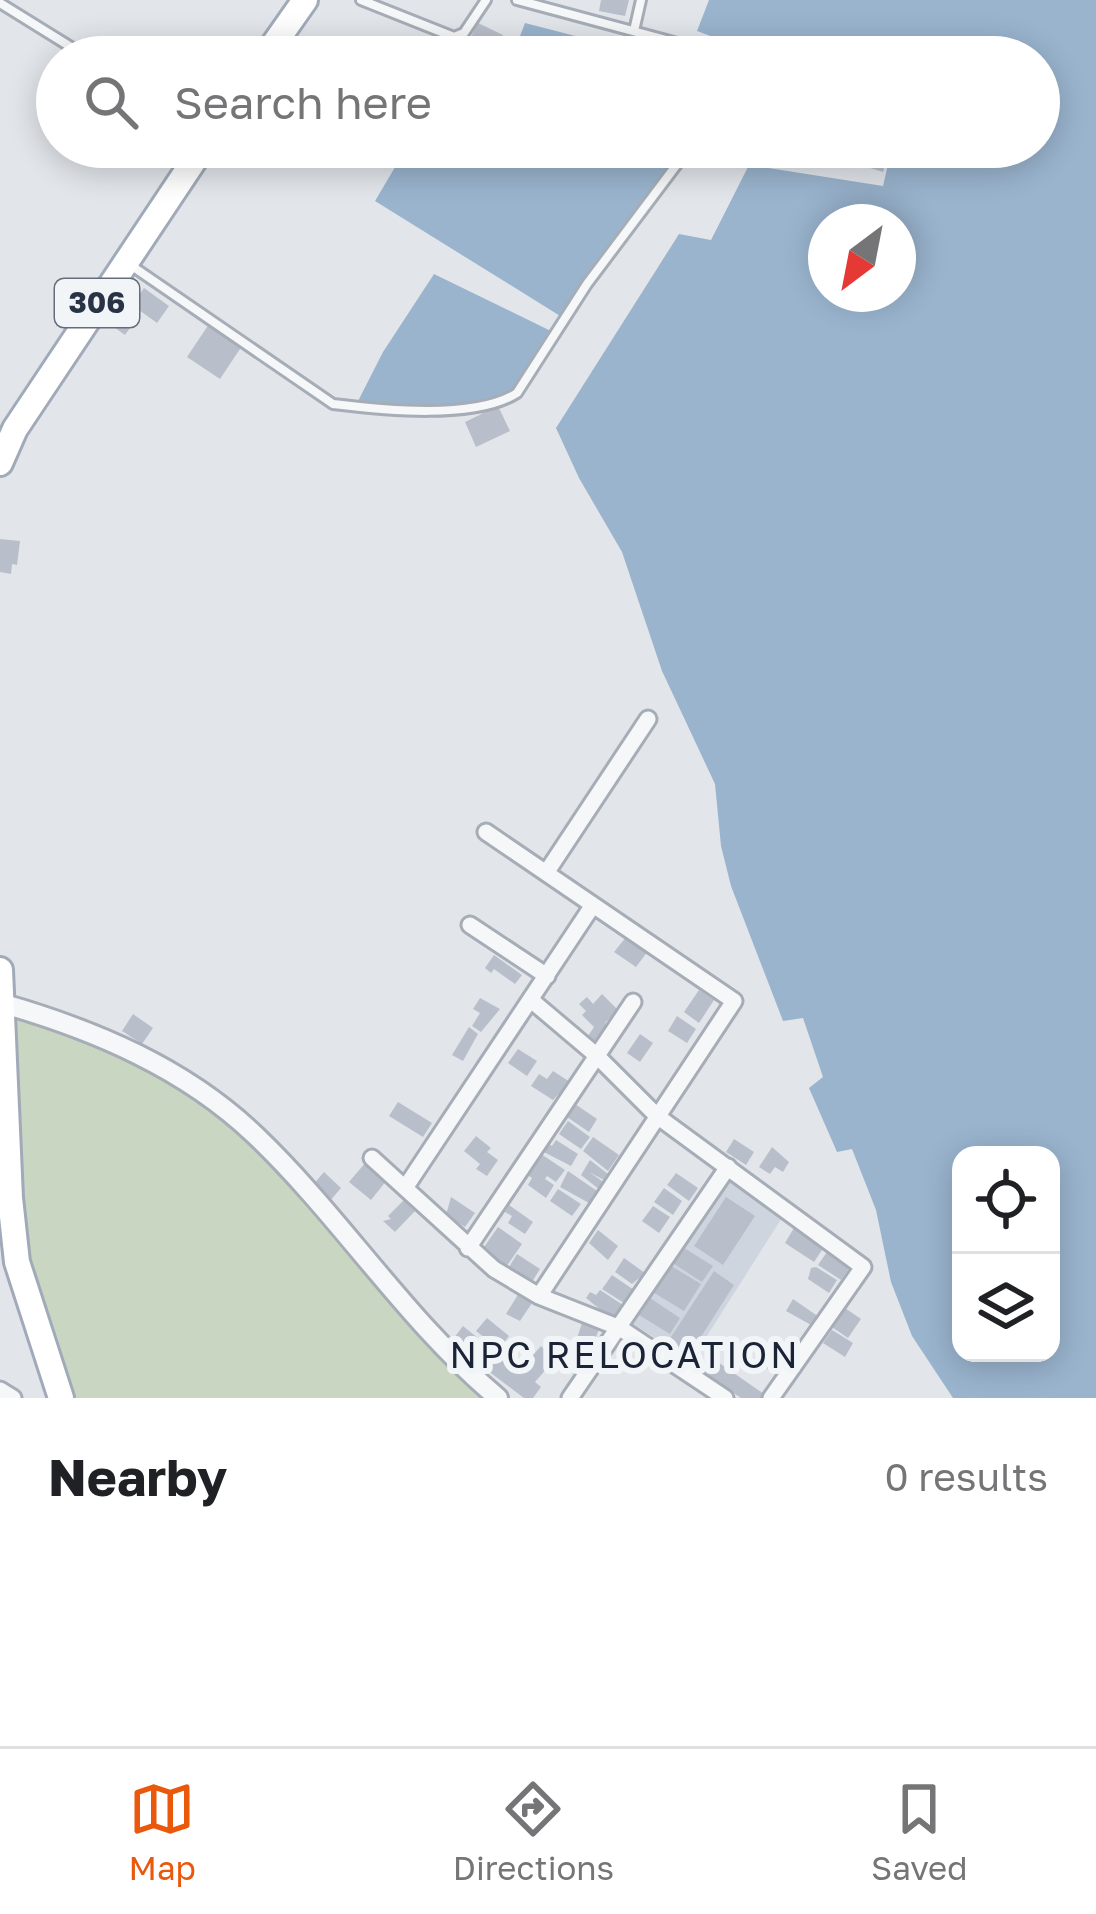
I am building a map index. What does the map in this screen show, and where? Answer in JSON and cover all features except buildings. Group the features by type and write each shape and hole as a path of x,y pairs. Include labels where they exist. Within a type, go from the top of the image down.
{"main road":[{"path":"280,36 305,0"},
{"name":"306","path":"0,463 15,429 189,168"},
{"path":"0,970 17,1262 62,1398"}],"street":[{"path":"546,873 648,719"},
{"path":"486,832 734,1000 539,1296"},
{"path":"405,1188 593,905"},
{"path":"470,926 547,976"},
{"path":"531,1000 657,1116 863,1267 771,1398"},
{"path":"468,1248 633,1002"},
{"path":"4,1004 76,1025 119,1044 201,1093 253,1133 405,1305 499,1398"},
{"path":"372,1159 494,1269 539,1296 620,1328 724,1398"},
{"path":"571,1398 728,1167"},
{"path":"0,1390 13,1398"}],"lane":[{"path":"361,0 451,36"},
{"path":"456,36 464,33 486,0"},
{"path":"517,0 652,36"},
{"path":"634,31 640,0"},
{"path":"0,3 53,36"},
{"path":"127,262 333,404 368,409 500,404 517,393 587,284 674,168"}],"shaded area":[{"path":"726,1176 785,1213 691,1361 632,1323"}],"green space":[{"path":"4,1004 76,1025 253,1133 498,1398 61,1398 17,1262"}],"water":[{"path":"709,0 1096,0 1096,1398 953,1398 912,1336 891,1282 876,1210 852,1149 837,1152 809,1088 823,1077 803,1018 783,1021 731,886 721,846 715,784 662,671 622,552 556,428 679,234 711,240 747,168 883,186 887,168 1060,168 1060,36 710,36 697,31"},
{"path":"525,23 575,36 520,36"},
{"path":"395,168 675,168 565,319 375,201"},
{"path":"434,274 555,333 517,393 474,408 355,407 383,352"}],"district":[{"name":"NPC RELOCATION","path":"625,1355"}]}
